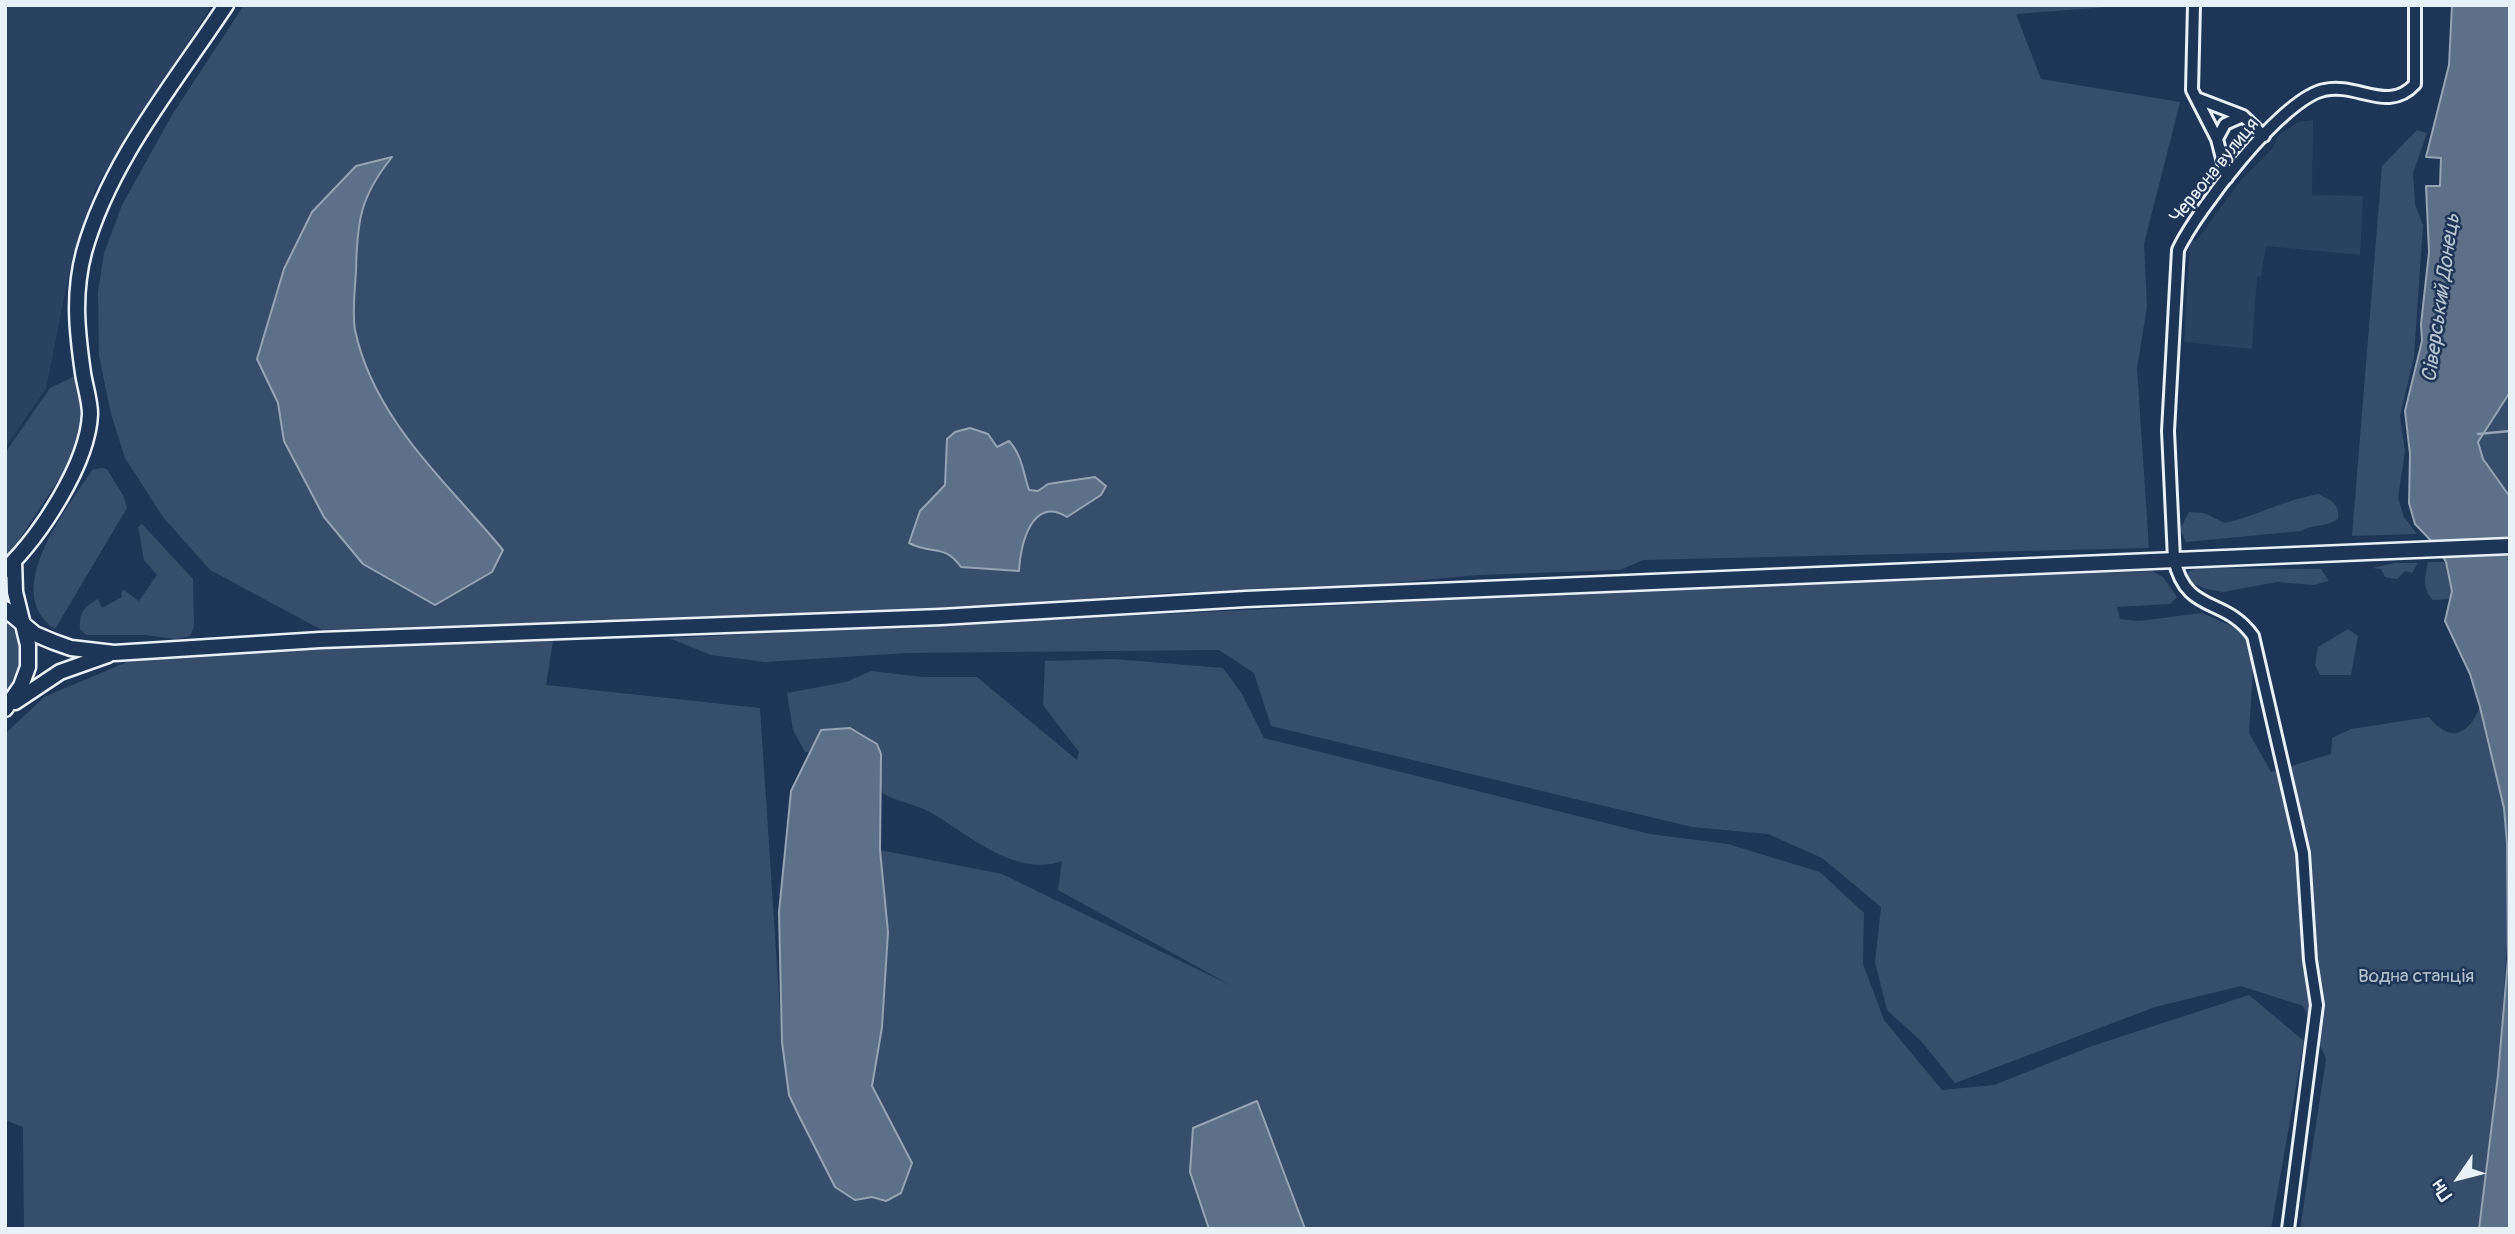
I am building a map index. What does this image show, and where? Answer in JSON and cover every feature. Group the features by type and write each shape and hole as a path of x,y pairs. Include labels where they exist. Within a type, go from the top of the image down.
{"main road":[{"path":"5,709 28,667 28,645 20,620 10,566 74,476 85,444 90,413 77,335 75,297 97,211 147,122 226,5"},
{"path":"5,608 35,634 54,642 71,648 114,653 537,632 941,617 1259,598 2510,546"},
{"path":"5,709 60,671 114,653"}],"street":[{"path":"2193,5 2192,90 2217,139 2227,178"},
{"name":"Червона вулиця","path":"2288,1229 2317,1005 2310,960 2303,853 2253,636 2244,622 2187,592 2178,577 2174,559 2168,431 2178,250 2188,229 2227,178 2283,115 2322,90 2336,89 2390,99 2408,92 2415,84 2414,5"},
{"path":"2196,98 2243,116 2264,136"},
{"path":"2217,139 2225,124 2243,116"}],"shaded area":[{"path":"5,5 212,5 97,185 73,253 46,389 5,448"},
{"path":"2313,120 2312,195 2363,196 2360,255 2266,246 2261,276 2257,277 2252,349 2184,342 2190,240 2196,241 2242,179 2272,149 2279,135 2298,122"}],"green space":[{"path":"244,5 2133,5 2016,14 2041,79 2180,102 2144,244 2147,307 2137,368 2149,548 1643,560 1620,570 1478,575 1371,585 1168,593 910,611 322,630 210,570 163,517 125,458 111,414 99,356 98,292 104,253 122,205 172,115"},
{"path":"2417,130 2427,133 2413,173 2415,204 2423,225 2414,357 2400,416 2405,451 2398,498 2404,517 2417,534 2352,536 2382,166"},
{"path":"77,375 81,423 71,461 5,561 5,453 50,388"},
{"path":"2510,392 2510,497 2483,459 2478,442"},
{"path":"107,469 124,497 127,508 55,629 40,613 34,594 36,573 54,528 92,470"},
{"path":"2318,494 2334,503 2338,510 2338,519 2301,531 2186,542 2180,529 2189,512 2204,513 2225,523"},
{"path":"142,524 193,579 194,627 190,636 175,639 145,635 86,635 80,629 80,623 83,611 89,605 98,599 102,608 122,597 121,592 124,590 139,601 157,575 144,560 138,527"},
{"path":"2428,562 2446,562 2452,591 2450,599 2433,600 2427,591 2425,582"},
{"path":"2395,563 2418,563 2412,573 2405,571 2397,579 2385,577 2381,569 2372,568"},
{"path":"2197,568 2321,569 2329,581 2314,585 2277,582 2223,592 2187,581 2188,572"},
{"name":"Водна станція","path":"2152,571 2163,577 2177,597 2170,604 2117,607 2120,619 2139,621 2202,613 2243,631 2254,653 2249,733 2271,772 2331,754 2332,738 2351,729 2429,717 2445,731 2458,733 2470,724 2480,707 2504,808 2509,916 2498,1075 2479,1229 2300,1229 2326,1059 2303,1006 2241,986 2155,1007 1955,1083 1921,1041 1887,1010 1875,962 1881,907 1822,858 1768,834 1692,827 1271,726 1254,673 1219,650 907,653 765,662 711,655 669,638 1782,584"},
{"path":"5,621 18,638 21,656 19,666 5,693"},
{"path":"2348,629 2358,636 2351,675 2320,675 2315,665 2318,647"},
{"path":"553,641 546,685 760,708 782,1042 789,1095 797,1112 855,1200 872,1197 886,1201 912,1163 872,1086 882,1027 888,932 880,850 1002,874 1232,986 1058,890 1062,861 1044,865 1010,859 976,842 930,812 884,794 868,778 846,748 805,752 793,730 787,693 846,682 871,671 923,677 977,677 1077,760 1079,752 1043,705 1045,661 1114,659 1223,668 1242,694 1264,738 1650,834 1728,844 1820,872 1864,913 1863,964 1884,1020 1942,1090 1994,1085 2092,1046 2249,995 2304,1041 2271,1229 1305,1229 1257,1101 1190,1172 1209,1229 24,1229 23,1127 5,1120 5,734 44,697 127,662 211,652"}],"water":[{"name":"Сіверський Донець","path":"2452,5 2510,5 2510,392 2478,442 2483,459 2510,497 2510,1229 2479,1229 2498,1075 2508,959 2504,808 2470,674 2445,621 2452,591 2446,562 2438,548 2415,524 2409,503 2410,454 2405,411 2422,341 2421,324 2429,252 2426,186 2440,186 2441,158 2426,157 2449,65"},
{"path":"392,157 367,197 359,224 355,330 378,393 395,421 503,550 492,572 435,605 363,564 324,517 284,441 278,403 257,359 284,269 312,212 356,166"},
{"path":"970,428 988,434 997,447 1009,441 1019,458 1029,490 1038,491 1048,484 1095,477 1106,486 1101,495 1067,517 1055,512 1045,512 1037,518 1025,537 1019,571 961,567 943,552 909,543 920,511 945,485 947,439 955,432"},
{"path":"850,728 877,744 881,754 880,850 888,932 882,1027 872,1086 912,1163 901,1193 886,1201 872,1197 855,1200 835,1187 789,1095 782,1042 779,912 791,791 821,730"},
{"path":"1257,1101 1305,1229 1209,1229 1190,1172 1193,1128"}],"waterway":[{"path":"2478,434 2510,431"}]}
